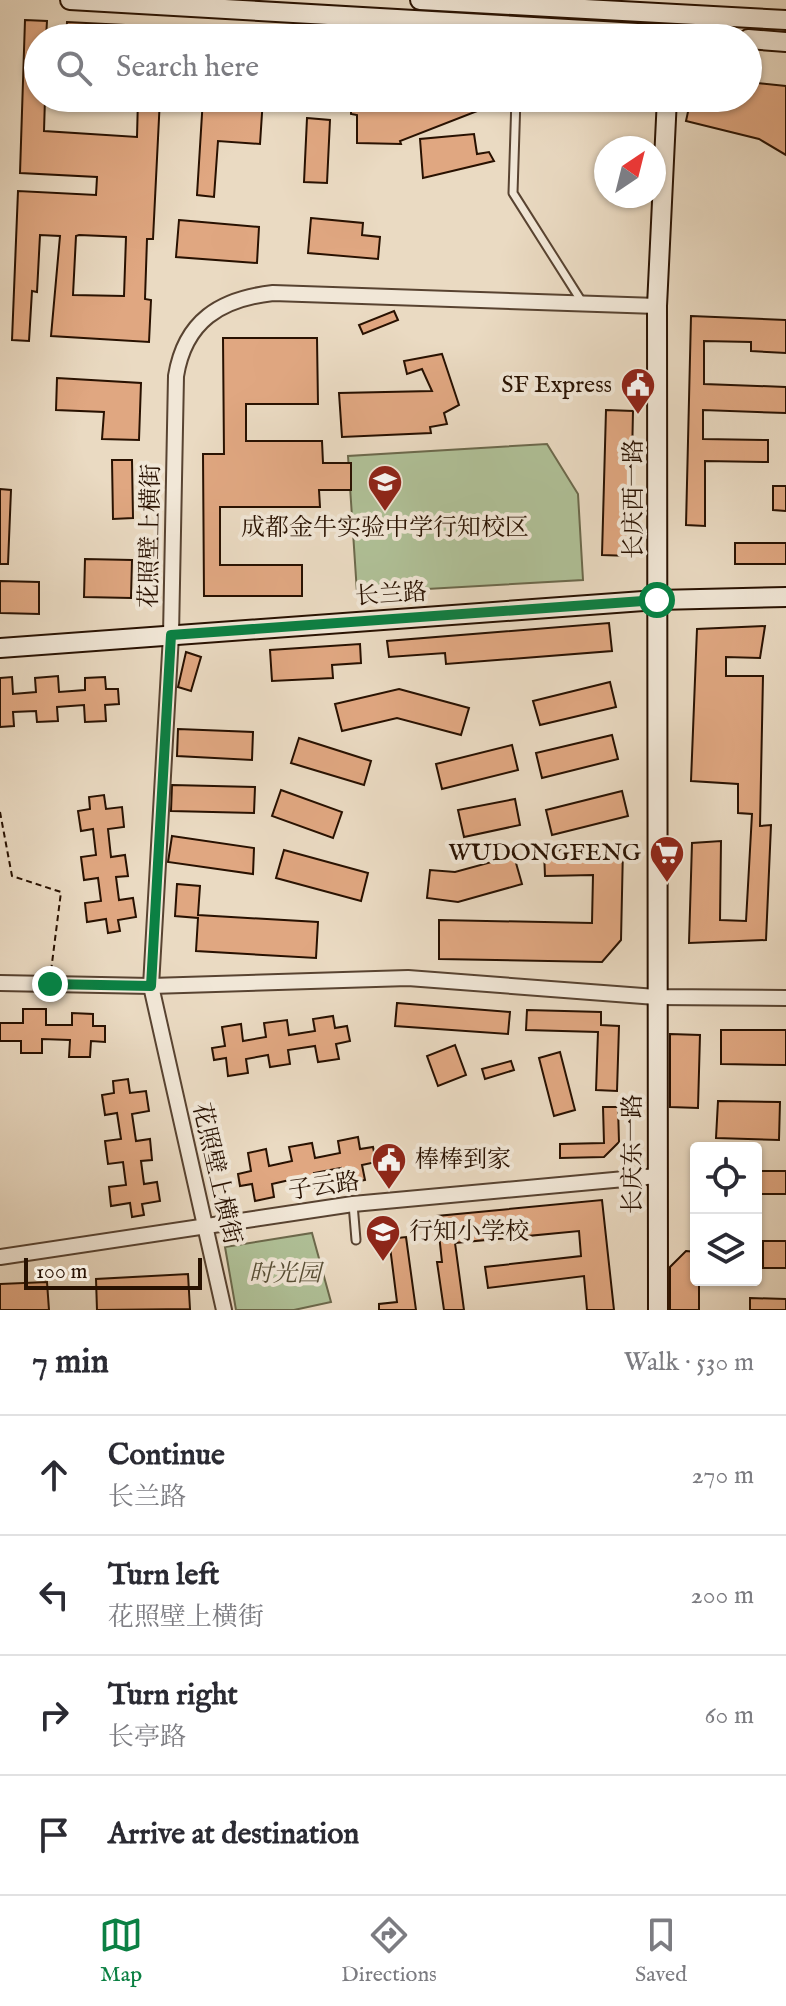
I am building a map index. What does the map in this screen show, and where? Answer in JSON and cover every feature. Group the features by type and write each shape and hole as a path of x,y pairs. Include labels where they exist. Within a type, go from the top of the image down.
{"street":[{"path":"70,0 406,24"},
{"path":"420,0 786,20"},
{"path":"675,24 676,14"},
{"path":"762,40 786,42"},
{"name":"长庆西一路","path":"656,997 657,306 666,112"},
{"name":"花照壁上横街","path":"224,1310 151,986 171,635 176,376 179,357 198,324 215,310 251,295 273,293 657,306"},
{"name":"长兰路","path":"0,648 657,600 786,597"},
{"path":"0,983 151,986 408,978 656,997 786,998"},
{"name":"长庆东一路","path":"656,997 658,1310"},
{"name":"子云路","path":"0,1257 353,1204 657,1176"}],"lane":[{"path":"516,112 513,193 584,304"},
{"path":"353,1204 356,1240"}],"path":[{"path":"0,812 12,876 61,892 50,984"}],"green space":[{"path":"547,444 578,494 583,580 357,593 348,456"},
{"name":"时光园","path":"312,1233 331,1302 294,1310 236,1310 225,1247"}],"building":[{"path":"25,20 47,21 47,24 25,24"},
{"path":"24,51 24,112 45,112 44,131 137,137 138,112 159,112 153,239 147,239 145,299 151,300 149,342 51,336 60,236 40,235 37,292 32,291 29,341 12,340 18,191 96,195 97,177 20,173","holes":["76,236 126,237 124,296 73,295"]},
{"path":"762,83 786,86 786,155 759,139 686,121 688,112 762,112"},
{"path":"202,112 262,112 260,144 218,141 214,197 197,195"},
{"path":"475,112 400,141 401,144 357,143 357,115 351,114"},
{"path":"307,118 330,120 327,183 304,182"},
{"path":"474,134 477,154 489,152 494,161 423,178 420,139"},
{"path":"311,218 363,223 362,235 380,237 378,259 308,253"},
{"path":"179,220 259,227 257,263 176,257"},
{"path":"394,311 398,320 363,334 359,325"},
{"path":"691,316 786,320 786,353 751,351 751,342 704,341 704,384 786,387 786,413 703,410 703,439 768,440 768,462 705,461 705,526 686,525"},
{"path":"223,338 317,338 318,404 246,404 246,441 322,441 323,463 351,463 351,490 319,490 320,507 220,507 220,565 302,565 302,596 204,596 203,454 224,454"},
{"path":"442,354 459,405 444,413 447,424 430,427 431,433 342,437 339,393 432,391 422,369 407,374 404,361"},
{"path":"57,378 141,383 139,440 102,439 104,412 56,410"},
{"path":"606,410 633,411 630,556 602,555"},
{"path":"112,460 132,460 133,518 113,519"},
{"path":"773,486 786,486 786,511 773,510"},
{"path":"0,489 11,490 8,564 0,564"},
{"path":"735,543 786,543 786,564 735,564"},
{"path":"85,559 132,560 131,598 84,597"},
{"path":"0,581 39,582 39,614 0,613"},
{"path":"609,623 612,651 446,664 445,653 389,657 387,641"},
{"path":"765,626 760,658 726,657 726,676 763,676 760,826 771,825 766,940 689,943 692,843 721,841 720,920 746,921 752,814 738,813 738,784 691,781 697,629"},
{"path":"360,644 361,663 332,665 333,678 272,681 270,650"},
{"path":"186,652 201,657 191,691 178,687"},
{"path":"58,676 59,692 85,690 85,678 105,677 106,689 118,689 119,704 105,705 106,721 85,722 84,705 57,707 58,721 37,722 36,711 13,712 14,726 0,727 0,678 12,677 13,694 36,692 35,678"},
{"path":"610,682 616,707 540,725 533,701"},
{"path":"399,689 469,708 461,735 397,718 342,731 335,704"},
{"path":"178,729 253,732 252,760 177,756"},
{"path":"612,735 618,759 542,778 536,753"},
{"path":"299,738 371,761 364,785 291,763"},
{"path":"512,745 518,770 442,789 436,764"},
{"path":"172,785 255,787 254,813 171,811"},
{"path":"281,790 342,812 333,838 272,816"},
{"path":"622,791 628,816 552,835 546,810"},
{"path":"104,795 106,809 122,807 124,827 108,829 111,857 125,855 128,876 116,877 119,900 133,898 136,917 118,920 120,931 108,933 106,919 87,922 85,903 101,901 98,878 84,880 81,857 96,855 93,829 81,831 78,811 90,809 89,797"},
{"path":"515,799 520,825 464,837 458,810"},
{"path":"172,836 254,848 253,874 168,862"},
{"path":"623,848 621,940 602,962 439,959 439,920 592,923 593,875 545,876 544,851"},
{"path":"284,850 368,873 361,901 276,878"},
{"path":"514,856 522,884 458,902 427,898 430,870 455,872"},
{"path":"177,884 200,886 198,915 318,922 316,958 196,951 198,918 175,916"},
{"path":"397,1003 510,1012 508,1034 395,1026"},
{"path":"23,1009 46,1009 46,1025 72,1025 72,1013 93,1014 93,1026 105,1026 105,1042 91,1041 90,1057 69,1057 70,1040 42,1039 42,1053 21,1053 21,1041 0,1041 0,1023 23,1023"},
{"path":"527,1010 601,1012 601,1025 619,1026 617,1091 596,1090 598,1032 526,1030"},
{"path":"333,1016 335,1028 347,1026 350,1041 336,1044 339,1059 318,1062 315,1046 288,1050 290,1064 270,1067 268,1055 246,1059 248,1073 228,1076 226,1058 214,1060 212,1048 225,1046 222,1027 241,1024 243,1041 266,1037 264,1023 287,1020 289,1035 315,1031 313,1019"},
{"path":"721,1030 786,1030 786,1065 721,1064"},
{"path":"670,1034 700,1035 698,1108 670,1107"},
{"path":"455,1045 466,1075 438,1086 427,1056"},
{"path":"560,1052 575,1110 554,1116 539,1058"},
{"path":"511,1061 514,1070 485,1079 482,1069"},
{"path":"128,1079 130,1093 146,1091 149,1111 132,1114 136,1141 150,1139 152,1160 141,1161 144,1184 157,1182 160,1201 142,1204 144,1215 132,1217 130,1203 111,1206 109,1187 126,1185 123,1162 108,1164 105,1141 121,1139 117,1113 105,1115 102,1095 114,1093 113,1081"},
{"path":"718,1101 780,1102 779,1140 716,1138"},
{"path":"603,1107 618,1107 619,1142 604,1157 560,1158 560,1144 604,1143"},
{"path":"358,1137 360,1149 373,1147 376,1162 362,1165 365,1180 344,1184 341,1168 314,1173 317,1187 296,1191 294,1179 272,1184 274,1197 255,1201 252,1184 240,1186 238,1174 251,1171 248,1153 266,1149 269,1166 292,1161 289,1147 312,1143 315,1158 340,1153 338,1141"},
{"path":"762,1171 786,1171 786,1194 762,1194"},
{"path":"602,1200 614,1310 587,1310 584,1276 488,1288 485,1267 581,1256 579,1231 455,1243 464,1310 444,1310 437,1262 442,1262 437,1216"},
{"path":"406,1237 416,1310 379,1310 379,1304 397,1302 389,1239"},
{"path":"763,1241 786,1241 786,1268 763,1268"},
{"path":"686,1251 690,1251 690,1286 699,1286 699,1310 670,1310 670,1267"},
{"path":"188,1274 190,1309 97,1310 96,1279"},
{"path":"47,1282 49,1310 0,1310 0,1284"},
{"path":"750,1298 786,1299 786,1310 750,1310"}],"place":[{"name":"SF Express","path":"638,416"},
{"name":"成都金牛实验中学行知校区","path":"385,513"},
{"name":"WUDONGFENG","path":"667,884"},
{"name":"棒棒到家","path":"389,1191"},
{"name":"行知小学校","path":"383,1263"}],"route":[{"path":"50,984 151,986 171,635 657,600"}]}
